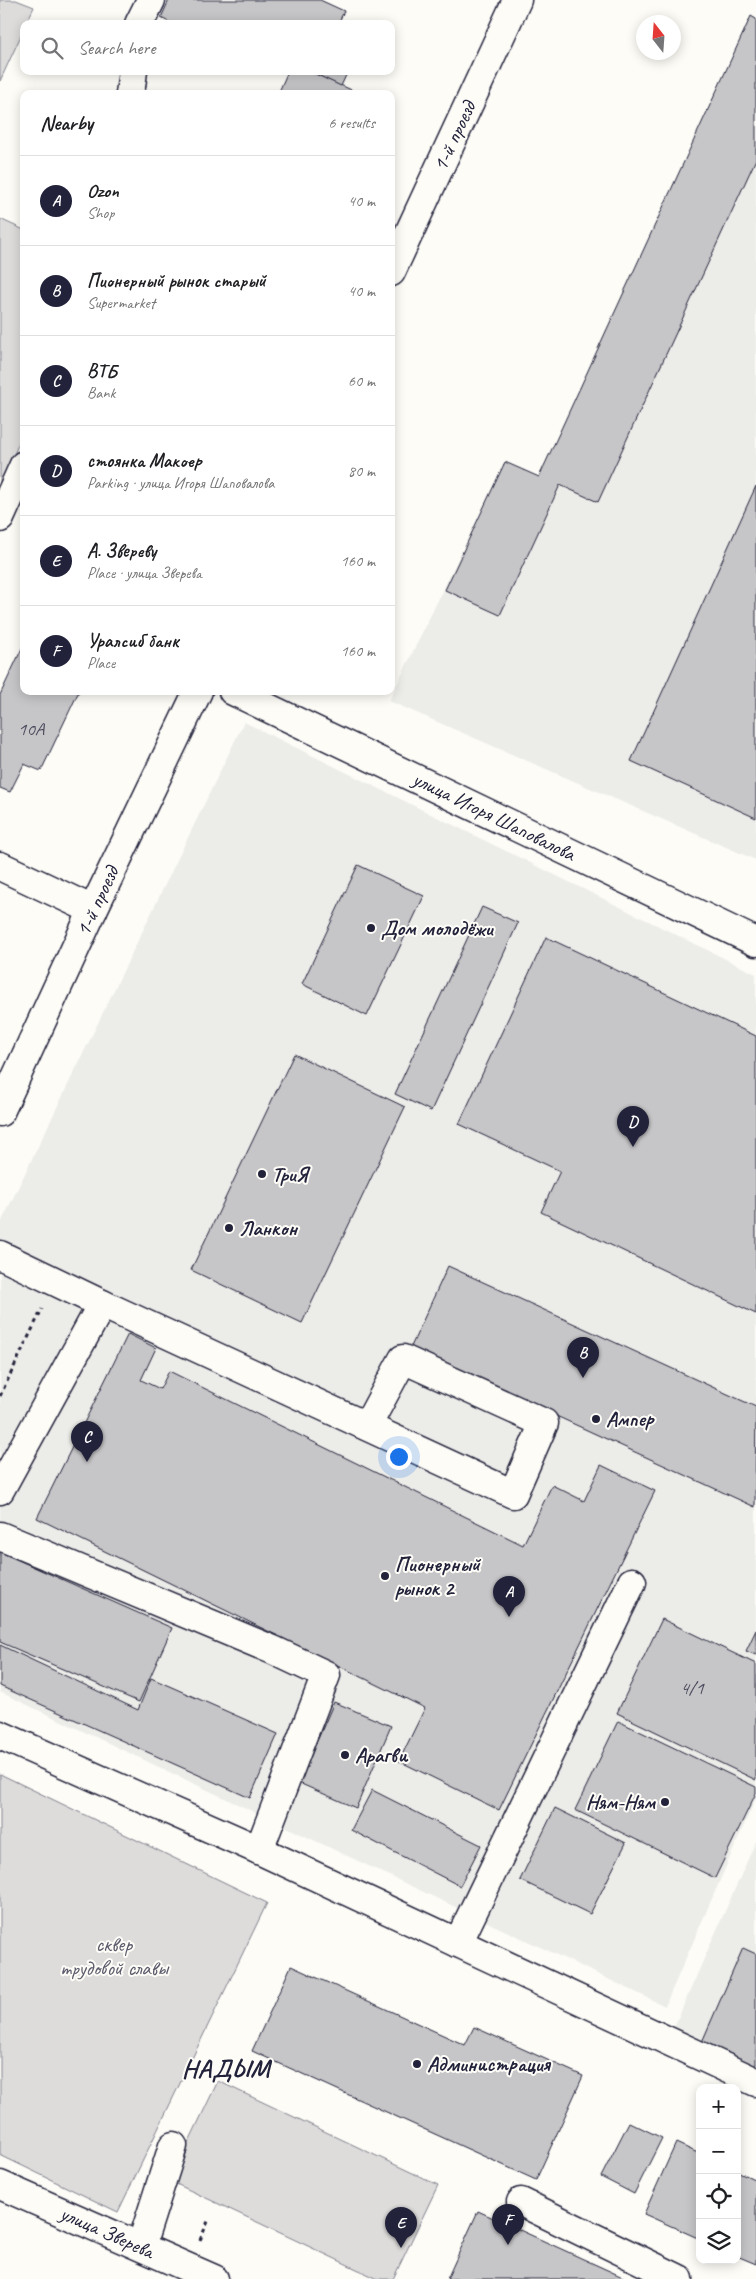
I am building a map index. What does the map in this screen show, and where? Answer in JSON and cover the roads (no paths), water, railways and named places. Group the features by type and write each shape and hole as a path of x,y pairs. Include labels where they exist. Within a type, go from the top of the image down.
{"street":[{"path":"141,20 151,0"},
{"name":"1-й проезд","path":"395,263 508,3"},
{"path":"131,90 132,75"},
{"path":"0,518 20,474"},
{"name":"1-й проезд","path":"0,1112 93,910 196,695"},
{"name":"улица Игоря Шаповалова","path":"241,695 756,942"},
{"path":"0,866 93,910"},
{"path":"0,1255 102,1304 513,1494 544,1423 403,1359 367,1426"},
{"path":"0,1490 102,1304"},
{"path":"0,1536 273,1650 326,1675 259,1850"},
{"path":"458,1943 632,1582"},
{"path":"0,1735 259,1850 756,2082"},
{"path":"141,2246 173,2146"},
{"name":"улица Зверева","path":"0,2185 214,2279"},
{"path":"521,2202 678,2279"}],"place":[{"name":"Дом молодёжи","path":"371,928"},
{"name":"стоянка Макоер","path":"633,1147"},
{"name":"ТриЯ","path":"262,1174"},
{"name":"Ланкон","path":"229,1228"},
{"name":"Пионерный рынок старый","path":"583,1378"},
{"name":"Ампер","path":"596,1419"},
{"name":"ВТБ","path":"87,1462"},
{"name":"Пионерный рынок 2","path":"385,1576"},
{"name":"Ozon","path":"509,1617"},
{"name":"Арагви","path":"345,1755"},
{"name":"Ням-Ням","path":"665,1802"},
{"name":"Администрация","path":"417,2064"},
{"name":"Уралсиб банк","path":"508,2245"},
{"name":"А. Звереву","path":"401,2248"}],"district":[{"name":"НАДЫМ","path":"226,2068"}],"park label":[{"name":"сквер трудовой славы","path":"114,1956"}]}
